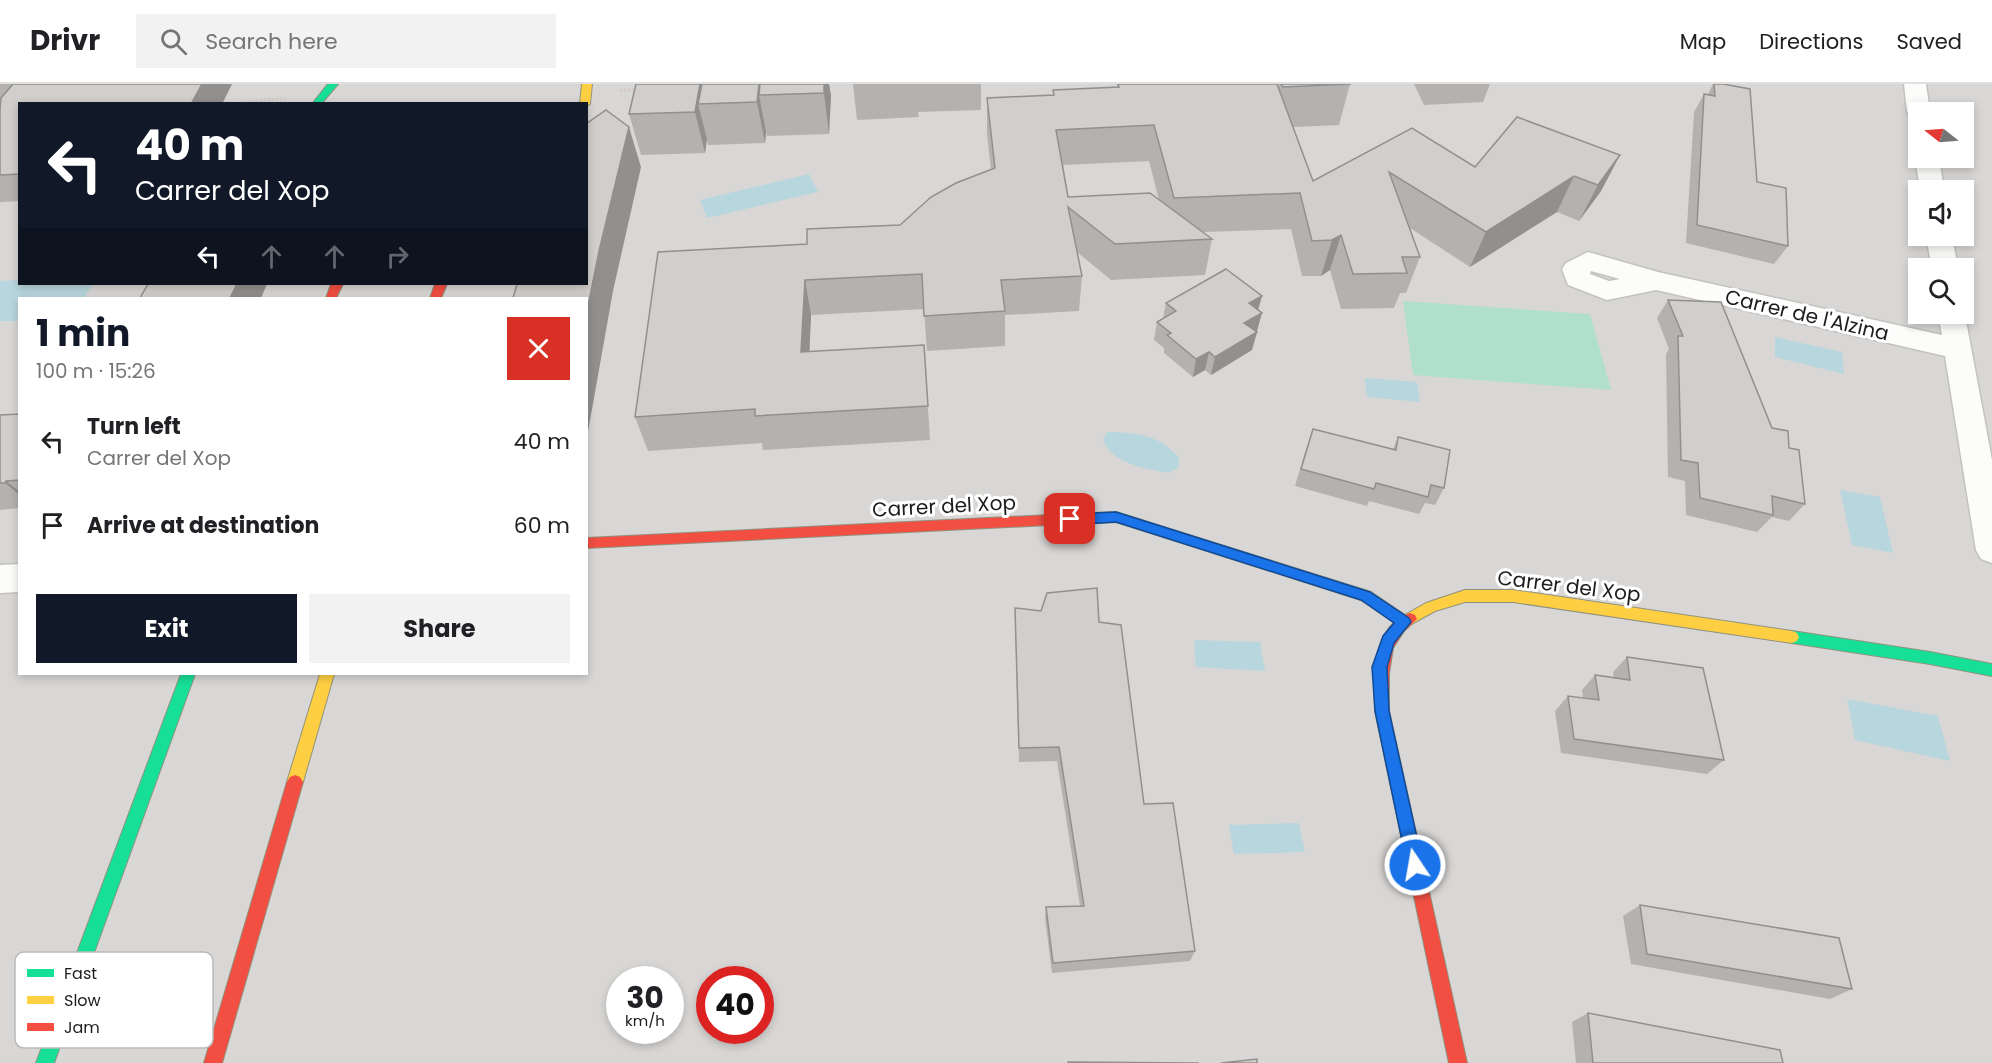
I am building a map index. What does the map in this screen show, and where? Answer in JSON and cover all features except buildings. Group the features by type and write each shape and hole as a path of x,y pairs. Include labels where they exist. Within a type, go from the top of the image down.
{"street":[{"path":"318,102 333,84"},
{"path":"1915,84 1918,102"},
{"name":"Carrer de l'Alzina","path":"1656,280 1958,349"},
{"path":"1954,324 1992,550"},
{"name":"Carrer del Xop","path":"588,543 1116,517 1365,596 1404,622 1431,607 1465,596 1513,596 1992,670"},
{"path":"0,579 18,578"},
{"path":"1404,622 1388,640 1380,667 1382,711 1458,1063"},
{"path":"86,952 188,675"},
{"path":"213,1063 327,675"},
{"path":"45,1063 51,1048"}],"path":[{"path":"246,102 290,98"}],"shaded area":[{"path":"0,84 1992,84 1992,1063 0,1063"}],"green space":[{"path":"1403,301 1590,314 1611,390 1413,375"}],"water":[{"path":"809,174 818,192 707,218 700,200"},
{"path":"18,280 18,285 92,285 85,297 18,297 18,321 0,321 0,281"},
{"path":"1775,337 1842,352 1844,374 1775,357"},
{"path":"1365,378 1417,382 1420,402 1367,397"},
{"path":"1107,432 1138,434 1156,440 1172,450 1179,458 1179,467 1169,473 1122,460 1114,455 1103,440"},
{"path":"1840,490 1880,497 1893,553 1852,545"},
{"path":"1194,640 1260,642 1265,671 1196,667"},
{"path":"1847,699 1938,716 1950,761 1855,740"},
{"path":"1299,823 1305,852 1234,854 1229,825"}],"traffic: fast":[{"path":"318,102 333,84"},
{"path":"1792,637 1992,670"},
{"path":"86,952 188,675"},
{"path":"45,1063 51,1048"}],"traffic: slow":[{"path":"585,102 587,84"},
{"path":"1049,520 1116,517 1366,596 1404,622"},
{"path":"1410,619 1431,607 1465,596 1513,596 1792,637"},
{"path":"295,782 327,675"}],"traffic: jam":[{"path":"331,297 337,285"},
{"path":"436,297 441,285"},
{"path":"588,543 1049,520"},
{"path":"1410,619 1399,627 1386,648 1381,673 1382,711 1458,1063"},
{"path":"213,1063 295,782"}],"route":[{"path":"1070,519 1116,517 1321,580 1365,596 1404,622 1388,640 1380,667 1382,711 1415,865"}]}
